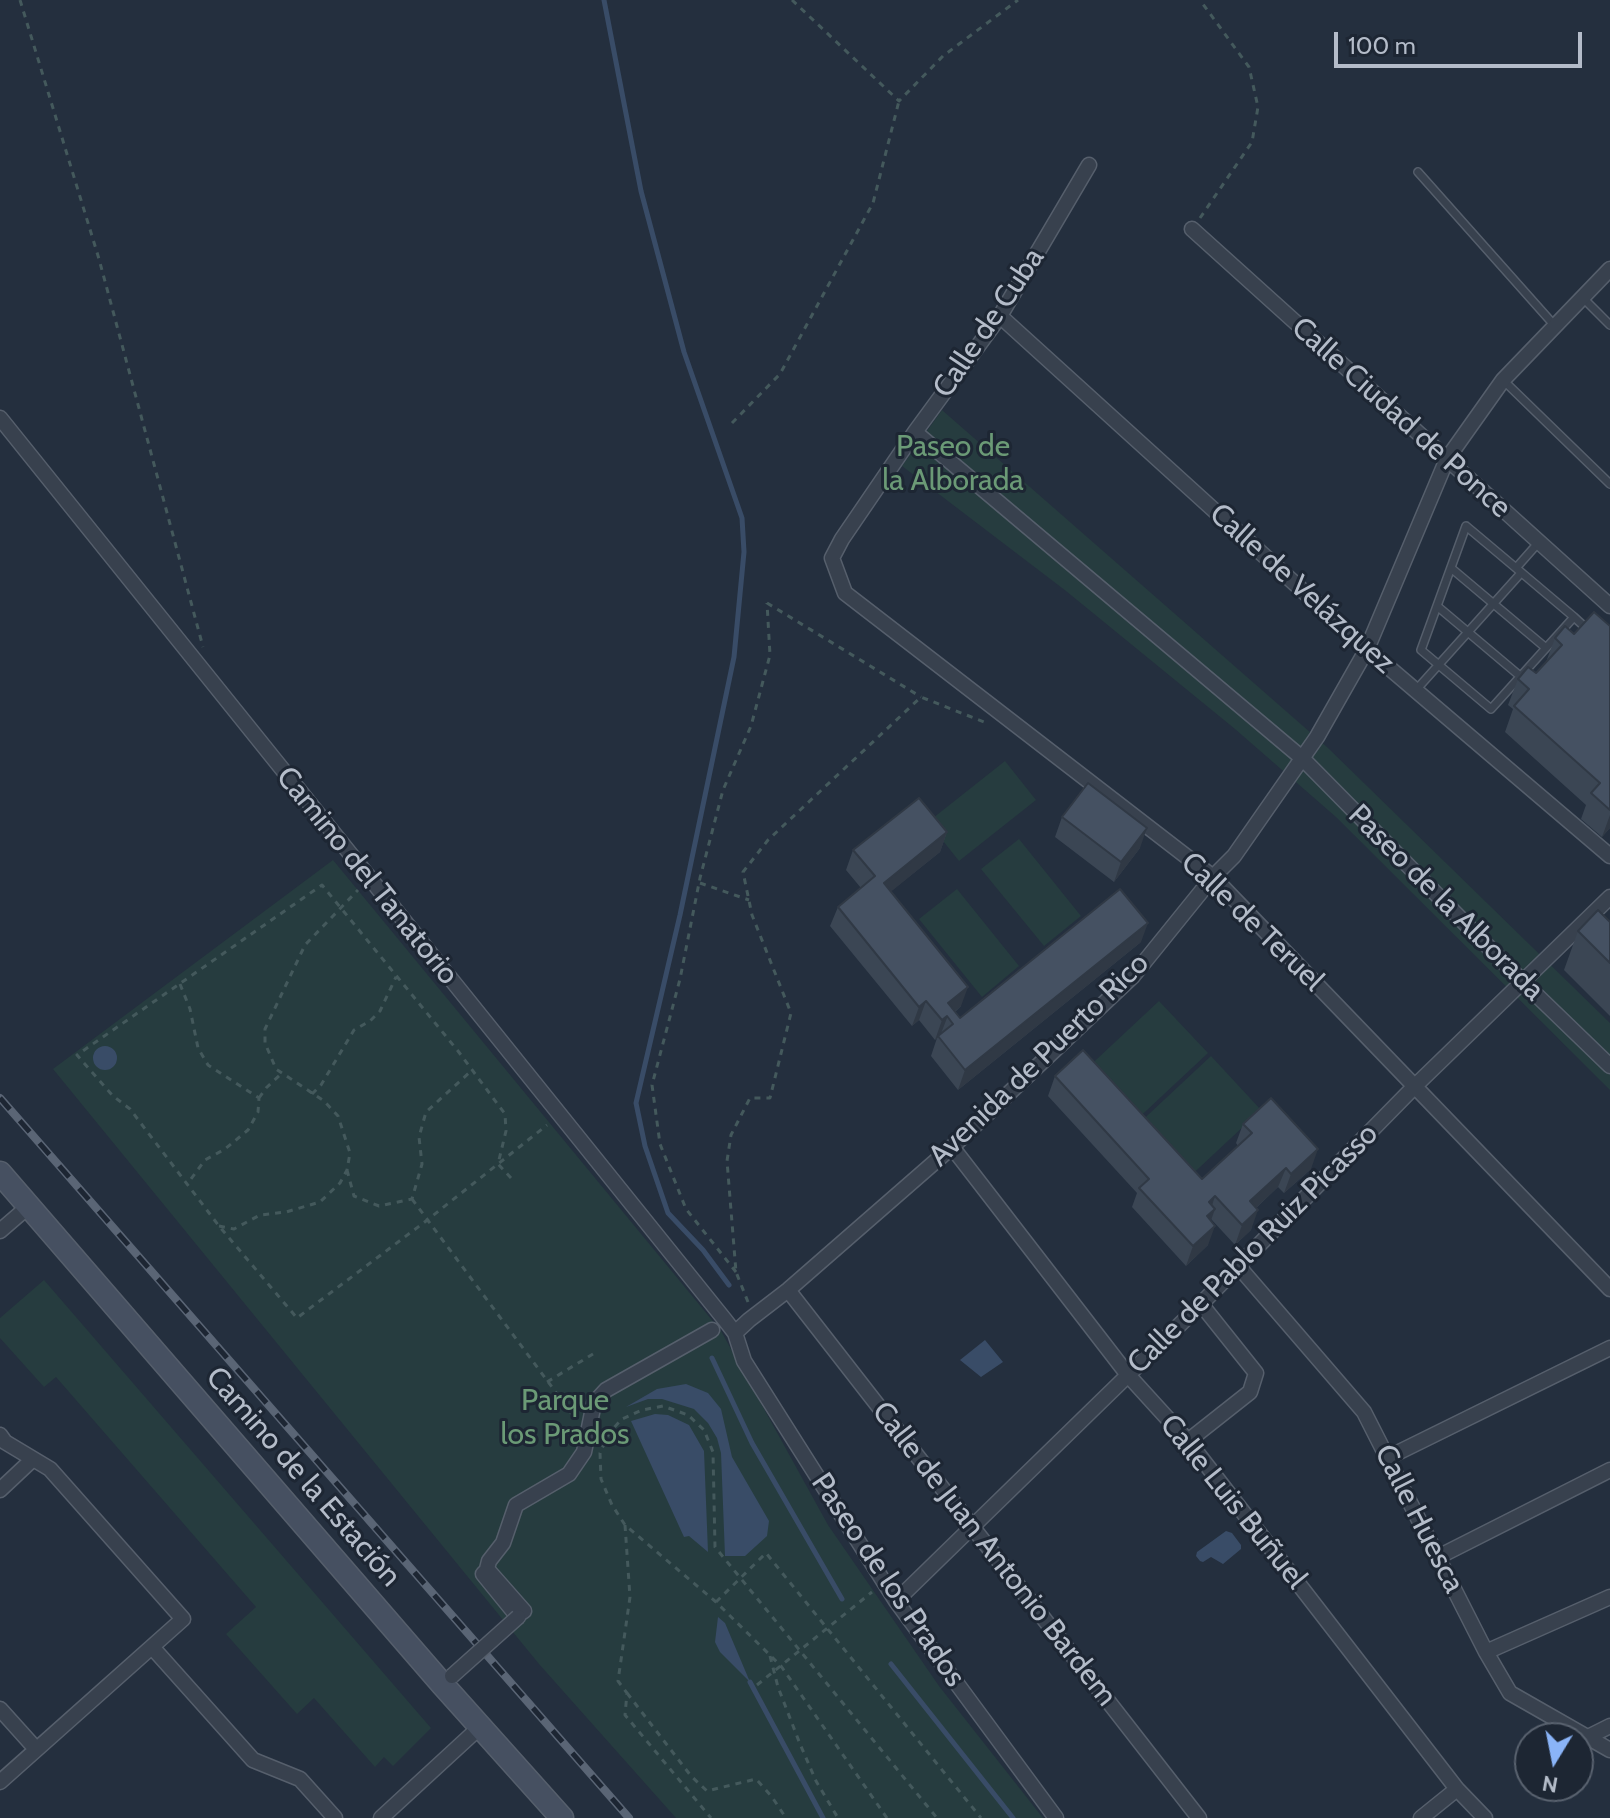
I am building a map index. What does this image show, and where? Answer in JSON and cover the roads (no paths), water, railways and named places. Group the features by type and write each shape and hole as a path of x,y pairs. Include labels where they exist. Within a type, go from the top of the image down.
{"street":[{"name":"Calle de Cuba","path":"832,558 915,432 1000,316 1089,165"},
{"name":"Calle Ciudad de Ponce","path":"1192,229 1610,606"},
{"name":"Avenida de Puerto Rico","path":"735,1333 952,1147 1133,976 1213,877 1234,856 1302,758 1367,649 1447,459 1503,380 1610,269"},
{"name":"Calle de Velázquez","path":"1000,316 1367,649 1610,856"},
{"name":"Camino del Tanatorio","path":"0,418 735,1333"},
{"name":"Paseo de la Alborada","path":"915,432 1302,758 1610,1066"},
{"name":"Calle de Teruel","path":"832,558 845,593 1213,877 1610,1289"},
{"name":"Calle de Pablo Ruiz Picasso","path":"896,1601 1239,1267 1415,1086 1610,897"},
{"name":"Calle Luis Buñuel","path":"952,1147 1128,1375 1188,1441 1457,1789 1485,1818"},
{"name":"Camino de la Estación","path":"0,1173 562,1818"},
{"path":"0,1231 29,1206"},
{"name":"Calle Huesca","path":"1239,1267 1364,1412 1510,1693 1561,1722"},
{"name":"Calle de Juan Antonio Bardem","path":"788,1290 1199,1818"},
{"path":"1188,1441 1250,1392 1256,1373 1201,1304"},
{"path":"452,1676 518,1617 483,1574 485,1572 521,1613 524,1611 487,1569 489,1561 503,1543 516,1505 569,1474 584,1452 594,1403 606,1390 712,1330"},
{"name":"Paseo de los Prados","path":"735,1333 744,1361 896,1601 1056,1818"},
{"path":"1389,1457 1610,1348"},
{"path":"0,1435 5,1442 50,1469 183,1619 0,1782"},
{"path":"0,1490 33,1459"},
{"path":"1438,1557 1610,1470"},
{"path":"1486,1652 1610,1597"},
{"path":"152,1647 253,1760 300,1779 335,1818"},
{"path":"0,1709 36,1749"},
{"path":"381,1818 481,1726"},
{"path":"1421,1818 1457,1789"}],"lane":[{"path":"1418,172 1555,326"},
{"path":"1582,297 1610,325"},
{"path":"1503,380 1610,484"},
{"path":"1574,617 1491,709 1421,650 1466,526 1519,570 1574,617 1592,633"},
{"path":"1416,691 1493,604 1539,542"},
{"path":"1451,568 1546,648"},
{"path":"1437,606 1520,676"}],"water":[{"path":"105,1046 114,1049 117,1058 114,1067 105,1070 96,1067 93,1058 96,1049"},
{"path":"985,1340 1003,1362 981,1377 960,1360"},
{"path":"686,1384 708,1393 721,1409 732,1457 769,1521 767,1536 745,1556 725,1556 721,1453 708,1423 694,1409 662,1399 648,1399 626,1407 657,1389"},
{"path":"655,1414 668,1415 689,1425 704,1451 708,1552 689,1536 684,1537 631,1421"},
{"path":"1226,1531 1232,1533 1241,1549 1223,1564 1211,1557 1200,1561 1197,1552"},
{"path":"718,1617 725,1623 750,1682 720,1652 715,1642"}],"waterway":[{"path":"604,0 641,191 684,352 742,518 744,552 734,657 680,915 636,1103 645,1146 668,1213 703,1250 729,1285"},
{"path":"712,1358 752,1443 842,1599"},
{"path":"891,1664 1013,1818"},
{"path":"750,1682 823,1818"}],"railway":[{"path":"0,1098 629,1818"}],"park label":[{"name":"Parque los Prados","path":"565,1418"}]}
